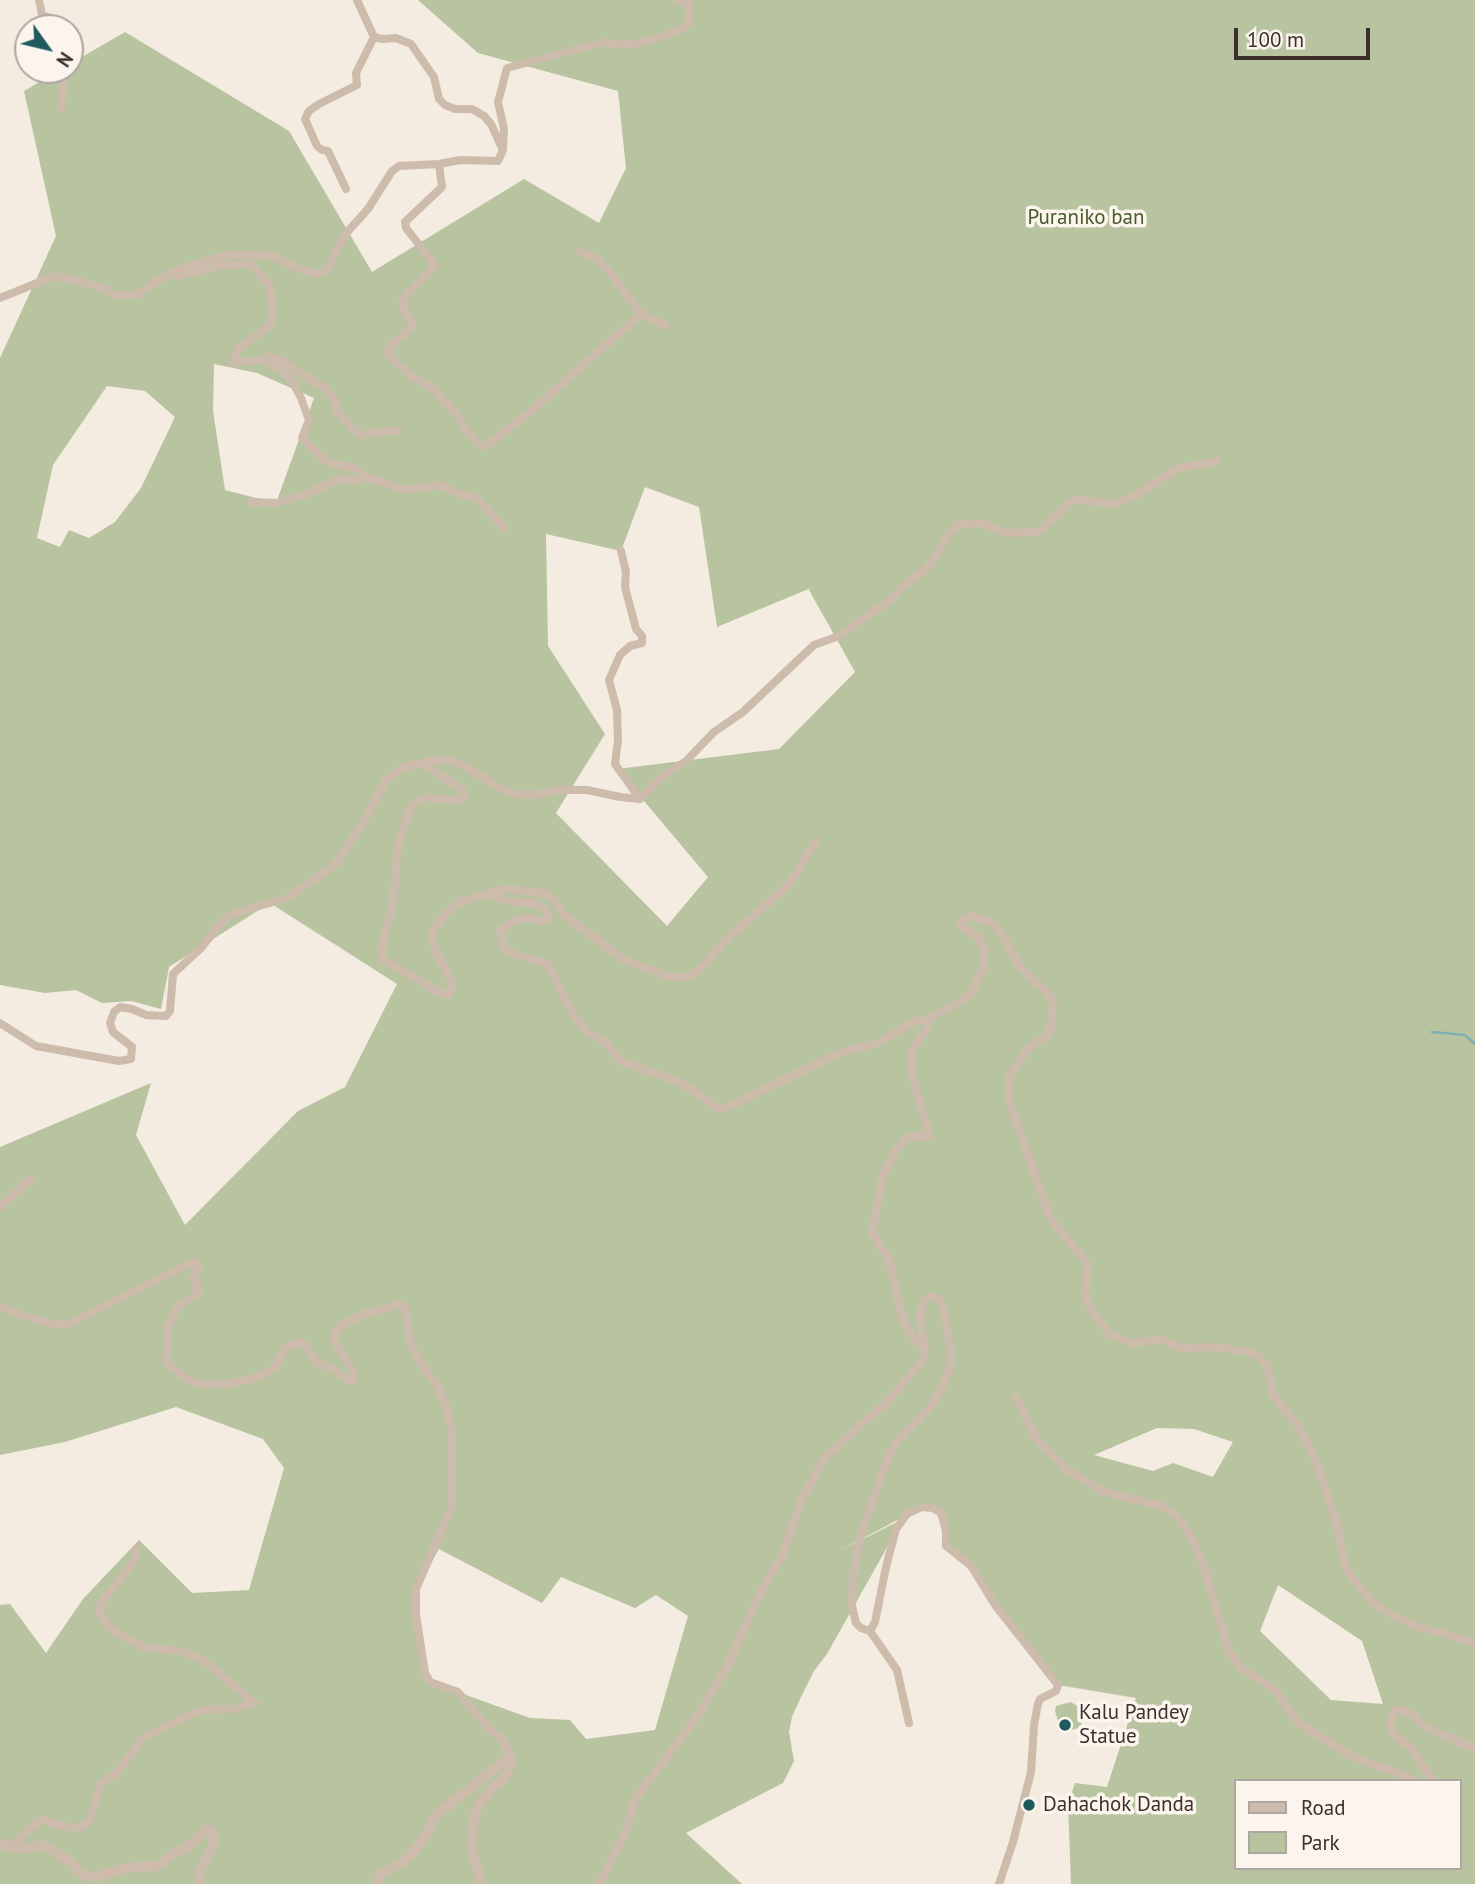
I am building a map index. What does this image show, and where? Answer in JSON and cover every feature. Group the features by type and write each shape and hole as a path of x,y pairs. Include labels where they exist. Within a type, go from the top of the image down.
{"street":[{"path":"357,0 374,37"},
{"path":"0,298 54,276 95,285 117,295 137,295 173,272 237,254 273,256 299,269 317,274 327,271 349,230 368,209 392,171 399,166 460,160 498,161 503,150 504,129 498,102 506,68 604,43 640,43 678,31 690,22 690,5 678,0"},
{"path":"374,37 396,38 411,44 435,77 439,99 455,109 472,109 484,116 491,124 503,150"},
{"path":"346,189 328,151 317,146 304,119 309,111 319,104 358,85 356,74 374,37"},
{"path":"61,109 63,84"},
{"path":"439,164 442,187 405,222 406,228 435,265 402,300 413,326 390,346 387,352 412,377 434,389 482,446 489,444 530,412 641,314"},
{"path":"579,251 595,258 609,271 641,314 666,326"},
{"path":"173,272 176,276 250,264 269,285 273,312 270,325 237,350 233,363 263,360 269,356 278,359 326,389 335,400 337,412 359,435 398,430"},
{"path":"263,360 281,370 292,381 309,420 302,438 322,458 333,464 355,468 363,475 401,490 441,485 453,492 476,498 504,528"},
{"path":"0,1023 36,1046 120,1060 131,1059 132,1047 113,1032 110,1023 114,1012 120,1007 146,1015 166,1016 170,1011 173,974 201,948 221,923 232,914 287,898 335,865 366,818 386,780 401,768 445,760 461,764 513,794 587,790 639,799 664,775 686,761 714,732 743,712 814,645 839,636 890,600 928,567 947,537 960,524 987,525 1008,533 1038,532 1074,499 1112,504 1131,498 1179,468 1217,461"},
{"path":"250,502 277,503 304,495 340,479 360,480 363,475"},
{"path":"621,551 626,572 625,587 642,643 630,646 620,655 609,680 617,710 618,740 615,764 639,799"},
{"path":"421,763 462,789 464,798 454,801 429,797 419,800 411,807 398,844 393,904 381,950 382,959 442,994 448,995 453,984 436,953 433,930 459,902 508,889 547,894 554,899 564,915 626,961 673,978 684,977 694,974 728,938 781,892 792,880 816,841"},
{"path":"486,894 507,901 533,903 548,914 544,922 531,918 517,919 500,930 503,946 508,952 548,964 573,1014 588,1033 605,1042 620,1061 680,1082 721,1110 844,1051 879,1044 912,1022 928,1019 971,994 983,968 985,949 979,938 960,925 964,918 972,916 992,923 1004,937 1020,966 1050,995 1053,1004 1050,1032 1027,1050 1010,1074 1010,1103 1050,1218 1087,1263 1085,1298 1096,1316 1110,1335 1132,1343 1158,1339 1182,1348 1214,1347 1257,1355 1267,1365 1273,1395 1298,1426 1316,1462 1337,1523 1348,1572 1372,1602 1392,1615 1416,1626 1475,1643"},
{"path":"925,1349 911,1333 902,1316 888,1256 872,1232 883,1176 895,1152 907,1138 929,1136 911,1071 912,1050 926,1030 928,1019"},
{"path":"0,1207 31,1178"},
{"path":"1,1303 18,1314 55,1325 70,1322 192,1262 197,1262 199,1265 194,1277 198,1294 182,1303 175,1312 168,1328 166,1362 186,1379 202,1384 255,1378 276,1366 286,1348 299,1342 304,1344 321,1365 330,1367 350,1382 354,1379 353,1372 334,1341 334,1334 341,1326 361,1315 399,1304 405,1307 411,1345 436,1383 445,1403 452,1432 452,1506 416,1589 416,1615 425,1673 430,1682 458,1692 488,1728 502,1740 510,1756 510,1767 505,1778 490,1790 478,1805 475,1814 471,1846 481,1884"},
{"path":"598,1884 627,1828 635,1799 697,1717 726,1669 762,1589 783,1555 802,1501 824,1458 889,1400 922,1361 925,1349 920,1316 924,1301 935,1297 939,1299 944,1311 951,1361 949,1372 934,1403 897,1441 889,1455 861,1533 853,1574 852,1606 856,1623 861,1628 870,1630 897,1670 909,1723"},
{"path":"1016,1397 1036,1439 1069,1471 1104,1492 1162,1506 1177,1516 1191,1536 1205,1570 1229,1652 1243,1669 1276,1691 1298,1723 1352,1756 1412,1779"},
{"path":"870,1630 875,1622 896,1530 906,1514 922,1507 933,1508 941,1513 946,1531 946,1546 971,1566 995,1605 1058,1685 1056,1690 1040,1699 1038,1704 1031,1772 999,1884"},
{"path":"5,1846 40,1820 80,1828 90,1821 100,1784 122,1765 140,1740 201,1710 233,1709 254,1703 204,1661 185,1652 143,1647 113,1631 99,1613 101,1603 135,1560 136,1549"},
{"path":"1434,1779 1421,1764 1413,1749 1394,1735 1390,1726 1394,1711 1401,1709 1414,1716 1422,1725 1475,1749"},
{"path":"376,1884 381,1874 402,1862 416,1849 427,1834 434,1817 510,1756"},
{"path":"5,1846 22,1849 44,1845 70,1862 83,1875 96,1877 124,1868 158,1866 175,1852 185,1849 207,1829 214,1832 213,1845 200,1870 198,1884"}],"green space":[{"name":"Puraniko ban","path":"418,0 1475,0 1475,1884 1071,1884 1068,1804 1075,1783 1107,1787 1136,1698 1058,1685 971,1566 946,1546 941,1514 922,1507 837,1552 903,1519 800,1699 789,1732 794,1761 783,1783 686,1833 742,1884 0,1884 0,1605 10,1604 46,1653 83,1599 139,1540 192,1593 249,1590 284,1468 263,1439 176,1407 65,1442 0,1455 0,1147 151,1083 136,1135 185,1225 298,1111 345,1087 397,984 270,903 169,967 161,1009 131,1001 102,1003 76,990 45,993 0,985 0,358 56,236 24,91 36,84 84,84 84,56 125,32 289,131 372,272 524,179 599,223 626,168 618,91 478,53","holes":["214,364 257,373 314,398 276,503 225,490 213,411","107,386 145,391 175,417 141,488 115,522 89,538 69,530 60,547 37,538 53,465","645,487 699,507 717,627 811,588 809,590 855,672 779,749 617,769 708,877 667,926 556,813 605,734 548,646 546,534 621,551","1157,1428 1194,1429 1233,1442 1213,1477 1173,1463 1153,1471 1094,1455","439,1549 542,1603 561,1577 635,1608 656,1595 688,1616 655,1730 586,1739 570,1720 530,1718 430,1682 416,1589","1278,1585 1362,1641 1383,1704 1331,1700 1260,1631"]},
{"path":"1071,1702 1082,1709 1084,1715 1080,1728 1070,1730 1059,1724 1055,1711 1056,1706"}],"waterway":[{"path":"1432,1032 1465,1035 1475,1044"}],"place":[{"name":"Kalu Pandey Statue","path":"1065,1725"},
{"name":"Dahachok Danda","path":"1029,1805"}]}
